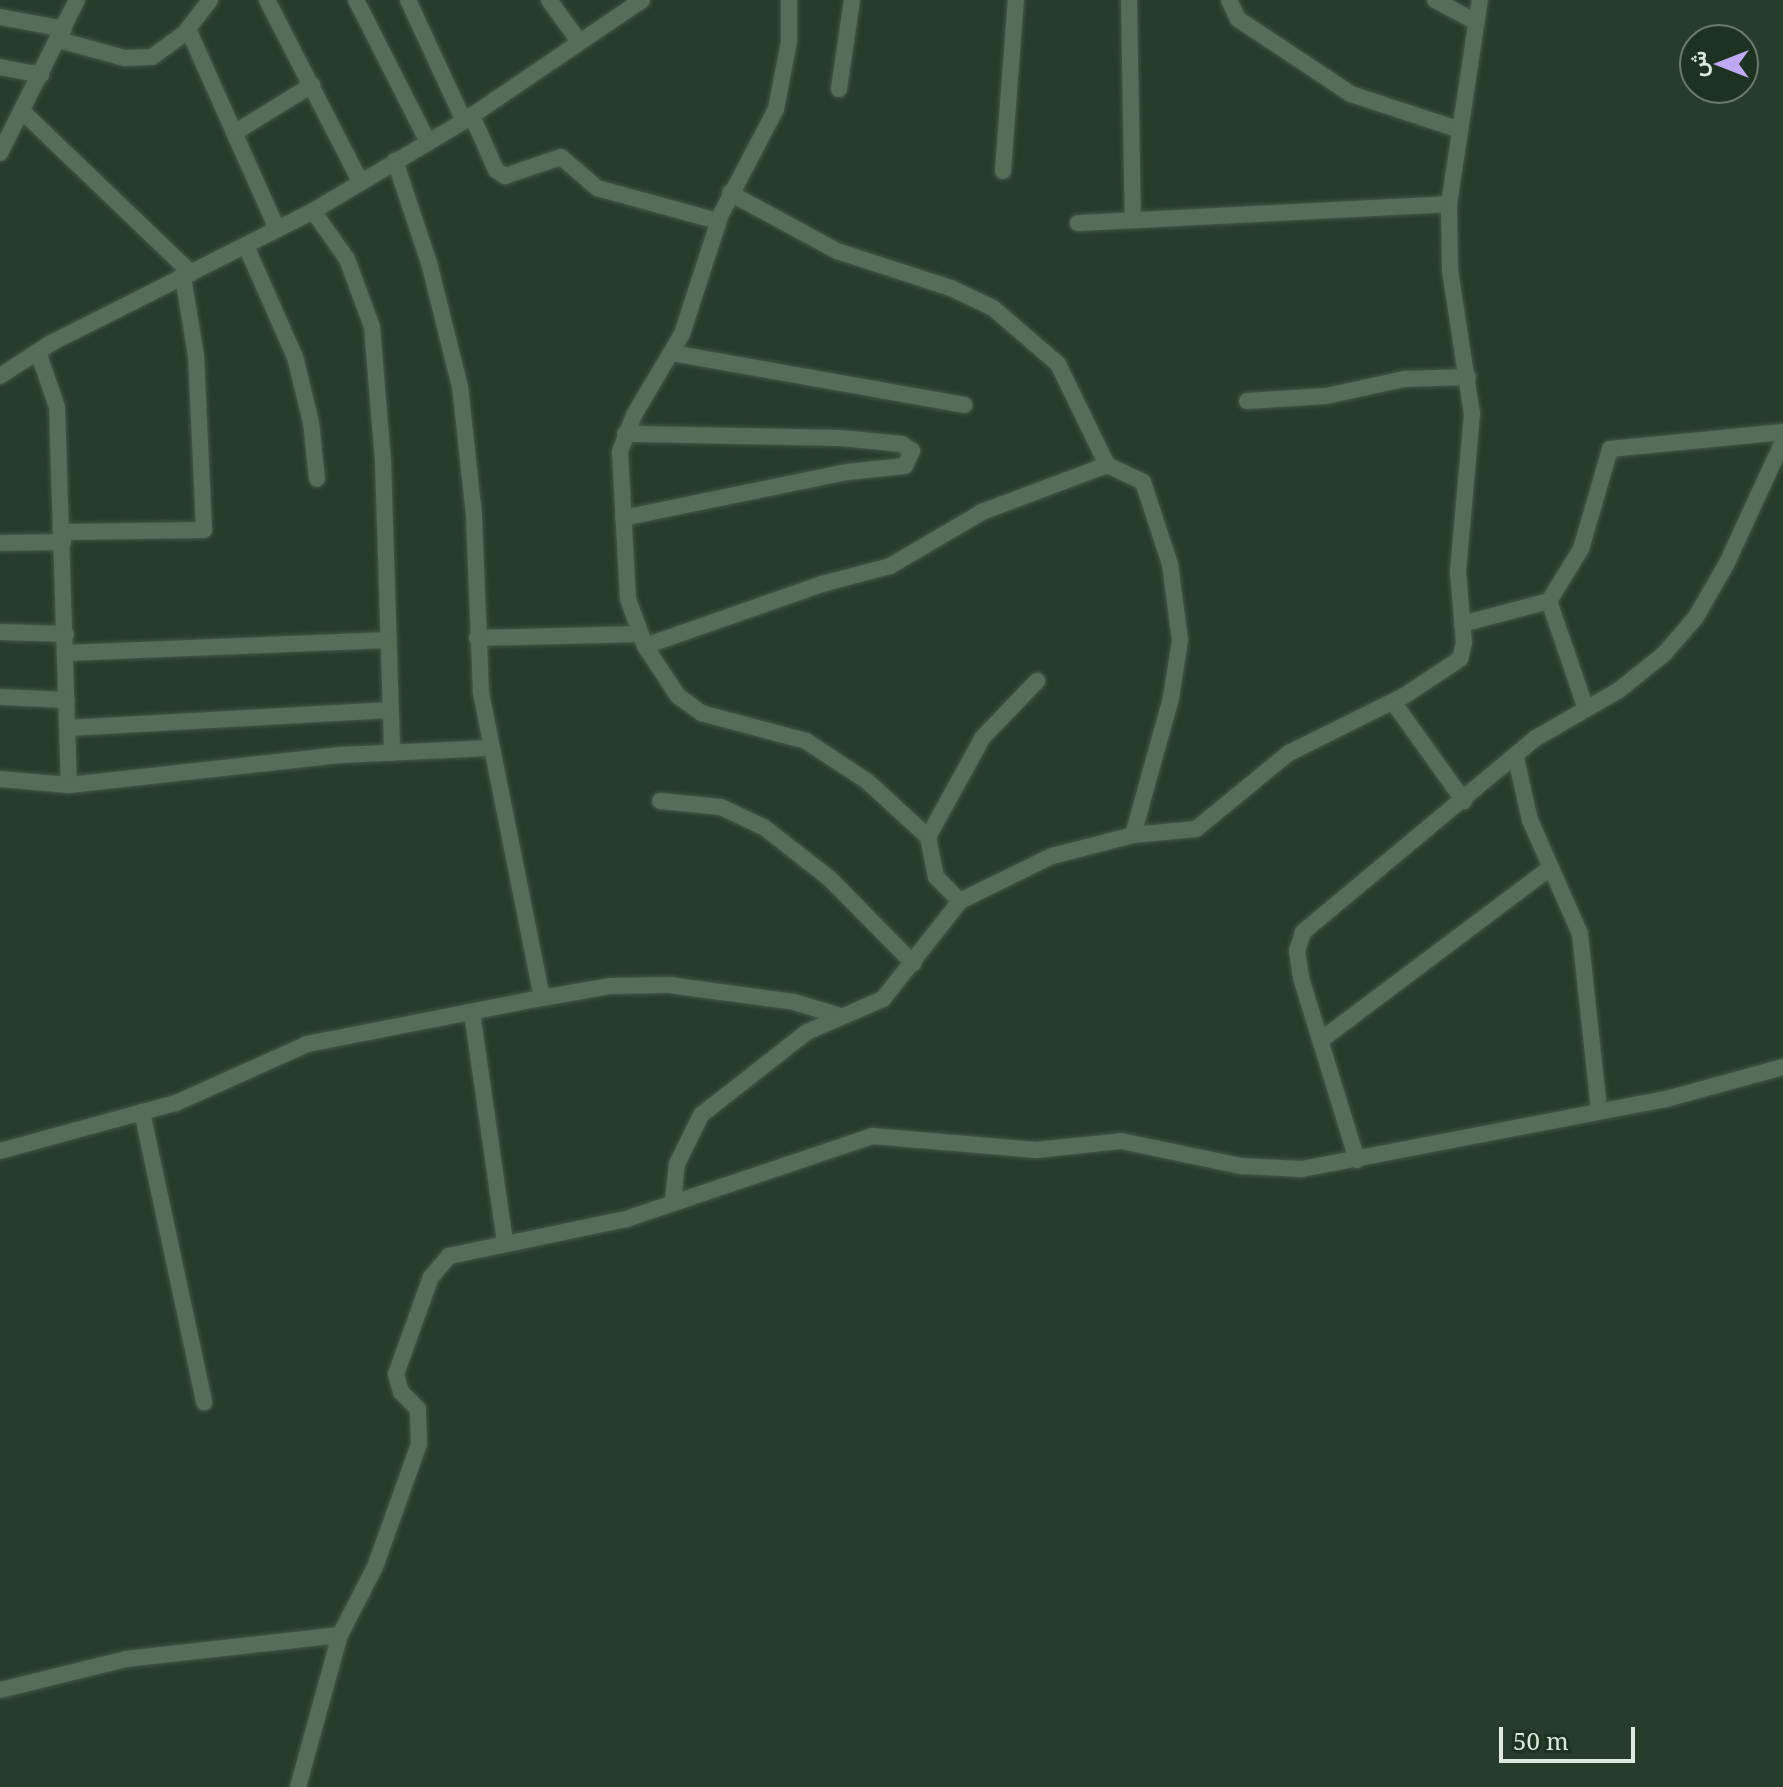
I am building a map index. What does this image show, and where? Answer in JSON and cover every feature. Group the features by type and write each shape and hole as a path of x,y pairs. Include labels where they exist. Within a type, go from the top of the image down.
{"street":[{"path":"0,153 4,136 23,112 77,0"},
{"path":"0,17 61,34 125,58 152,57 170,49 210,0"},
{"path":"267,0 360,181"},
{"path":"356,0 428,142"},
{"path":"408,0 496,170 505,176 561,157 597,188 718,221"},
{"path":"549,0 578,40"},
{"path":"2,373 313,211 468,118 640,0"},
{"path":"789,0 789,42 776,109 718,221 672,353 625,434 619,478 628,599 642,640 690,706 806,741 867,781 928,837 936,877 960,901"},
{"path":"839,89 852,0"},
{"path":"1003,171 1016,0"},
{"path":"1129,0 1133,219"},
{"path":"1229,0 1238,19 1351,94 1457,129"},
{"path":"1435,0 1476,22"},
{"path":"673,1201 677,1164 701,1115 837,1015 874,1005 913,963 960,901 1052,856 1133,835 1202,826 1289,753 1393,702 1460,659 1462,624 1458,571 1470,455 1468,377 1450,270 1449,204 1457,129 1480,0"},
{"path":"188,29 277,229"},
{"path":"0,67 41,75"},
{"path":"234,133 312,85"},
{"path":"0,543 204,530 196,356 187,275 23,112"},
{"path":"395,161 429,263 460,387 474,515 477,638 490,748 542,998"},
{"path":"730,193 847,256 951,288 993,308 1058,364 1107,465 1143,482 1153,504 1178,606 1175,680 1133,835"},
{"path":"1078,223 1449,204"},
{"path":"313,211 347,259 372,327 383,461 392,753"},
{"path":"246,246 295,357 311,422 317,479"},
{"path":"38,352 57,407 69,785"},
{"path":"672,353 964,405"},
{"path":"1247,401 1326,396 1404,379 1468,377"},
{"path":"1462,624 1549,601 1581,549 1610,449 1783,432"},
{"path":"623,518 847,472 905,466 912,451 902,444 840,438 625,434"},
{"path":"1357,1160 1301,978 1297,951 1303,932 1516,758 1536,738 1586,709 1664,654 1696,617 1740,539 1783,441"},
{"path":"477,638 642,640 890,566 982,512 1107,465"},
{"path":"1549,601 1586,709"},
{"path":"0,632 66,634"},
{"path":"66,653 389,640"},
{"path":"928,837 983,737 1037,681"},
{"path":"0,697 67,700"},
{"path":"1393,702 1464,801"},
{"path":"68,728 390,710"},
{"path":"0,779 69,785 392,753 490,748"},
{"path":"1516,758 1530,820 1580,934 1599,1110"},
{"path":"660,801 721,807 765,828 829,878 913,963"},
{"path":"1321,1040 1549,869"},
{"path":"0,1151 197,1095 307,1044 611,986 669,985 794,1002 837,1015"},
{"path":"472,1013 505,1243"},
{"path":"298,1787 340,1635 369,1580 419,1444 418,1409 401,1392 396,1374 422,1297 449,1256 584,1230 772,1174 872,1136 1025,1150 1121,1141 1282,1169 1357,1160 1666,1099 1783,1067"},
{"path":"142,1112 204,1402"},
{"path":"0,1690 126,1659 340,1635"}]}
